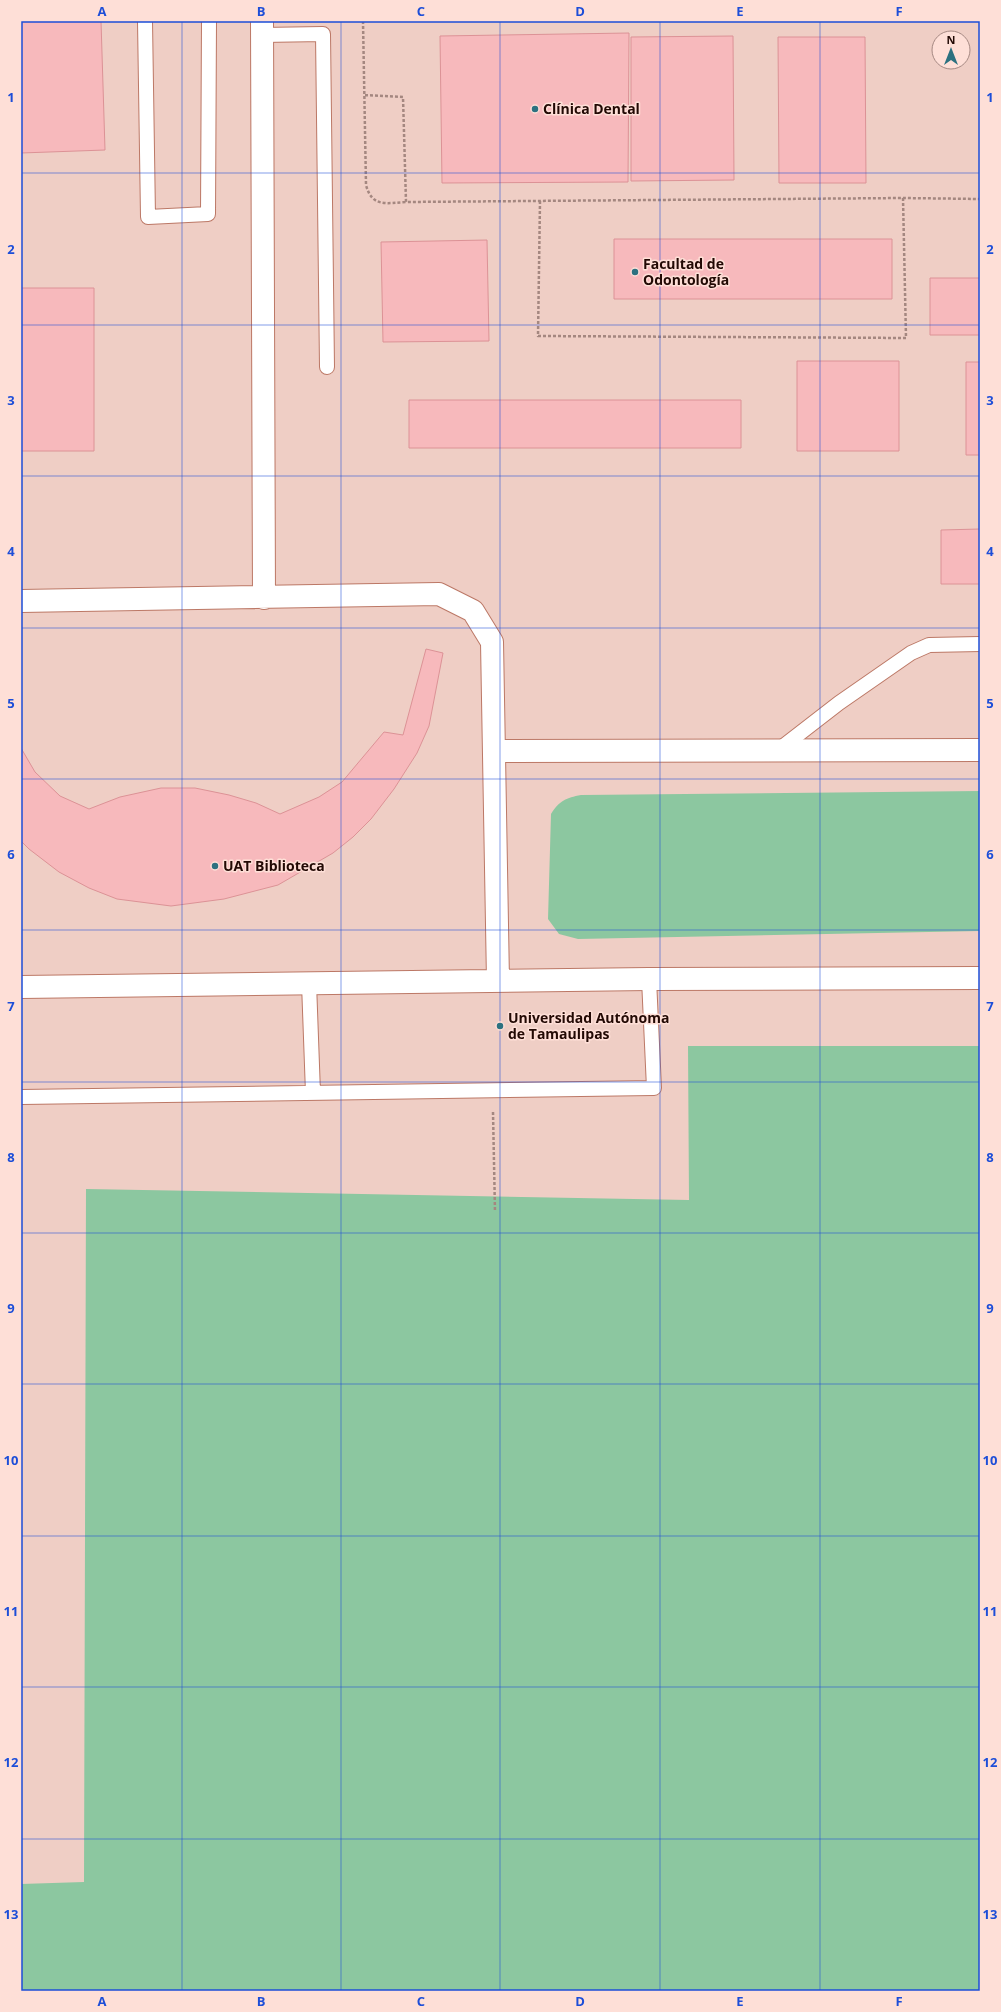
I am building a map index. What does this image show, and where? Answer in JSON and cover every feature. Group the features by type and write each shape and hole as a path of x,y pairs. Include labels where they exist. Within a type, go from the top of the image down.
{"street":[{"path":"262,28 264,598"},
{"path":"21,601 439,594 473,611 492,642 498,981"},
{"path":"495,751 980,750"},
{"path":"21,986 649,979 980,978"}],"lane":[{"path":"145,21 148,218 208,214 209,21"},
{"path":"262,28 323,34 327,367"},
{"path":"777,751 839,703 911,653 929,645 980,644"},
{"path":"21,1097 654,1088 649,979"},
{"path":"309,983 313,1092"}],"path":[{"path":"363,21 366,185 369,196 378,203 903,198 980,199"},
{"path":"365,95 403,97 406,202"},
{"path":"540,201 538,336 906,338 903,198"},
{"path":"492,1090 495,1212"}],"shaded area":[{"name":"Universidad Autónoma de Tamaulipas","path":"21,21 980,21 980,1991 21,1991"}],"green space":[{"path":"980,791 980,931 578,939 559,934 548,919 551,814 560,803 571,797 581,795"},
{"path":"688,1046 980,1046 980,1991 21,1991 21,1884 84,1882 86,1189 689,1200"}],"building":[{"path":"21,21 101,21 105,150 21,153"},
{"name":"Clínica Dental","path":"629,33 628,182 442,183 440,36"},
{"path":"733,36 734,180 631,181 631,37"},
{"path":"778,37 865,37 866,183 779,183"},
{"path":"614,239 892,239 892,299 614,299"},
{"path":"487,240 489,341 383,342 381,242"},
{"path":"930,278 980,278 980,335 930,335"},
{"path":"21,288 94,288 94,451 21,451"},
{"path":"797,361 899,361 899,451 797,451"},
{"path":"966,362 980,362 980,455 966,455"},
{"path":"409,400 741,400 741,448 409,448"},
{"path":"980,529 980,584 941,584 941,530"},
{"path":"426,649 443,653 429,726 417,753 394,789 371,819 353,837 333,853 278,885 224,899 171,906 117,899 89,888 59,872 21,841 21,748 35,772 60,796 89,809 120,797 161,788 195,788 229,795 256,803 280,814 319,797 342,782 384,732 403,735"}],"place":[{"name":"Clínica Dental","path":"535,109"},
{"name":"Facultad de Odontología","path":"635,272"},
{"name":"UAT Biblioteca","path":"215,866"},
{"name":"Universidad Autónoma de Tamaulipas","path":"500,1026"}]}
